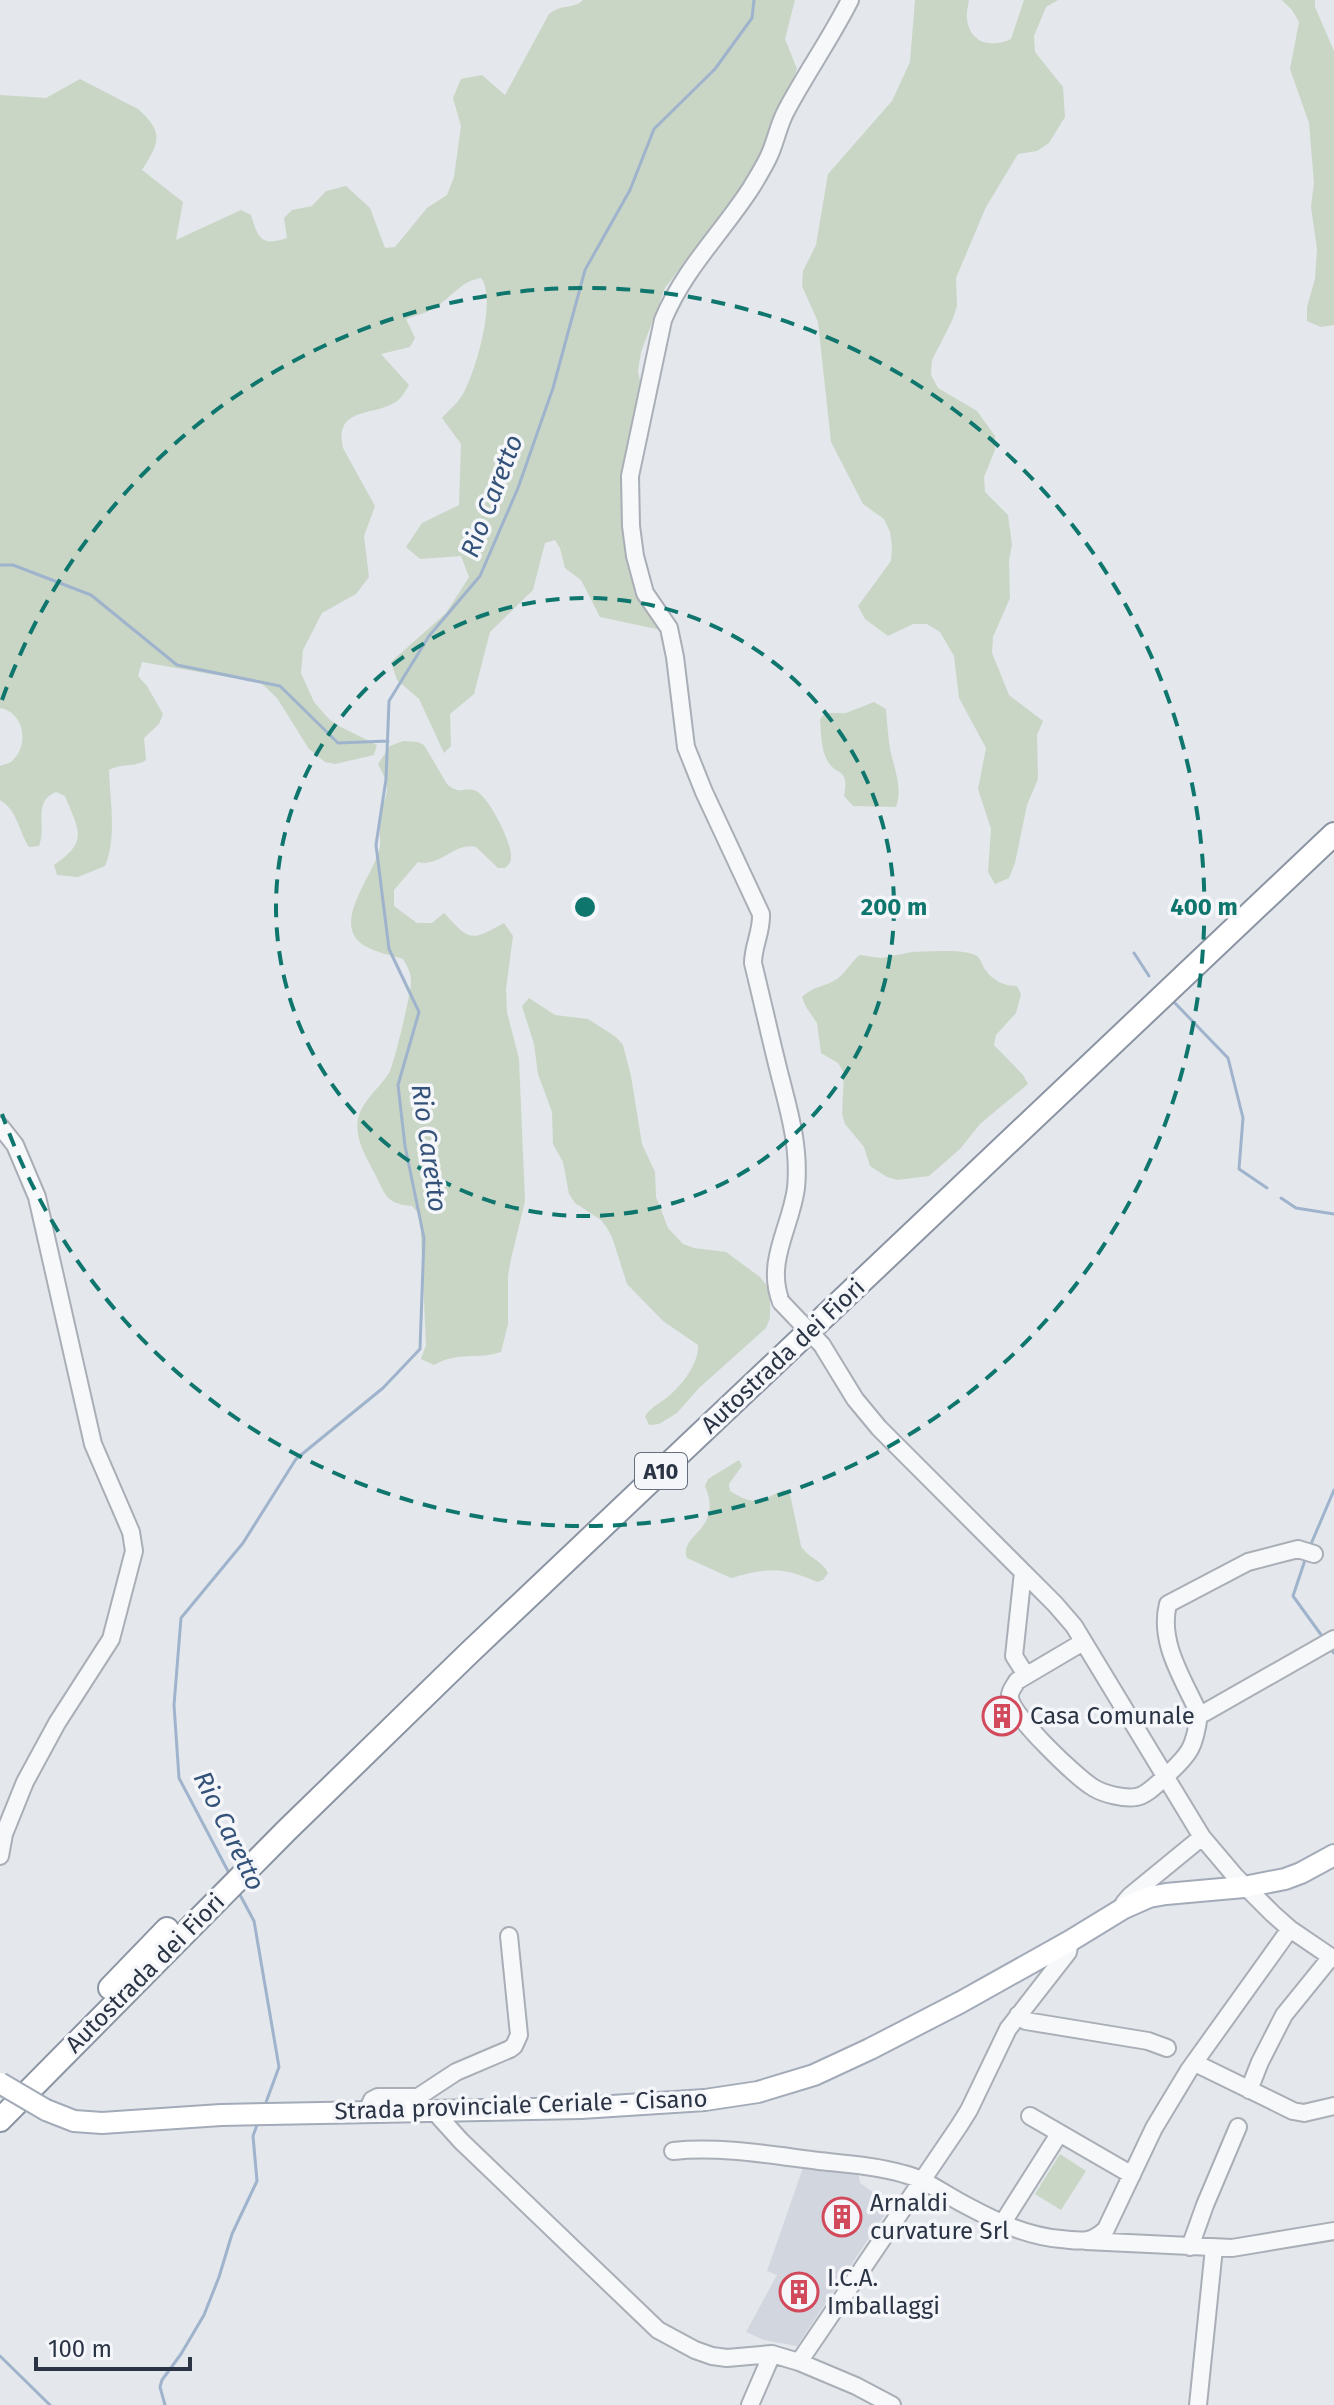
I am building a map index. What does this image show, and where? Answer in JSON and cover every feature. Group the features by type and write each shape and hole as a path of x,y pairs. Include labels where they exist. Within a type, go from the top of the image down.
{"highway":[{"name":"Autostrada dei Fiori","path":"0,2100 259,1838 462,1640 1334,816"},
{"name":"Autostrada dei Fiori","path":"0,2120 287,1830 469,1653 1334,834"}],"main road":[{"name":"Strada provinciale Ceriale - Cisano","path":"0,2083 46,2110 88,2123 221,2115 643,2104 705,2100 758,2092 814,2075 870,2049 1149,1897 1244,1887 1293,1876 1334,1855"}],"street":[{"path":"850,0 786,110 777,128 770,155 752,187 686,274 663,320 630,476 635,556 645,593 669,628 686,747 761,914 762,924 753,950 753,963 797,1144 795,1191 775,1274 781,1302 822,1345 855,1399 879,1428 1064,1613 1202,1837 1244,1887 1290,1929 1332,1958 1284,2015 1249,2090"},
{"path":"0,1126 15,1145 37,1197 93,1444 131,1532 134,1551 111,1639 57,1723 25,1782 4,1834 0,1856"},
{"path":"1083,1642 1017,1681 1010,1698 1020,1717 1059,1759 1094,1789 1121,1797 1139,1797 1180,1763 1196,1742 1199,1714 1173,1659 1165,1616 1168,1604 1248,1562 1298,1549 1314,1554"},
{"path":"1023,1572 1014,1656 1026,1675"},
{"path":"1199,1714 1334,1639"},
{"path":"1124,1908 1130,1896 1202,1837"},
{"path":"1086,2241 1096,2238 1106,2229 1160,2117 1290,1929"},
{"path":"367,2111 372,2100 378,2097 418,2097 456,2072 514,2046 519,2035 509,1936"},
{"path":"799,2362 969,2110 1008,2029 1068,1952 1070,1941"},
{"path":"1018,2015 1026,2021 1148,2041 1167,2048"},
{"path":"1195,2063 1293,2111 1304,2113 1334,2106"},
{"path":"433,2110 461,2141 658,2330 712,2356 727,2358 772,2354 799,2362 892,2405"},
{"path":"1030,2116 1132,2175"},
{"path":"1190,2247 1238,2127"},
{"path":"1002,2224 1059,2134"},
{"path":"673,2151 693,2149 800,2158 905,2174 1002,2224 1052,2238 1214,2248 1251,2246 1334,2231"},
{"path":"1198,2405 1214,2248"},
{"path":"750,2405 772,2354"}],"shaded area":[{"path":"804,2165 858,2172 860,2183 891,2205 797,2346 764,2340 746,2332 777,2275 767,2271"}],"green space":[{"path":"583,0 795,0 785,39 797,69 755,173 736,193 665,288 641,352 638,371 642,391 625,512 666,631 600,617 581,580 565,568 555,540 545,543 533,590 490,632 474,694 450,714 451,746 444,753 419,699 397,680 391,662 446,613 469,577 461,556 420,559 406,547 422,523 459,505 461,444 442,418 463,394 483,335 487,301 485,288 481,278 474,280 433,308 406,319 415,338 410,347 381,354 409,385 395,402 349,420 342,435 343,448 375,506 364,536 369,577 356,594 322,613 303,650 301,673 314,702 328,718 377,745 374,755 335,764 325,762 309,749 277,698 261,683 142,662 138,676 163,714 159,724 144,738 146,760 109,770 112,831 105,866 78,877 57,875 54,865 72,849 78,835 65,796 56,792 44,802 39,846 29,847 14,815 0,800 0,766 11,762 18,754 22,730 15,716 0,708 0,95 46,98 80,79 138,109 156,132 155,145 142,170 183,202 176,240 241,210 251,215 262,238 278,241 287,238 284,218 292,210 312,206 326,191 346,186 370,208 385,248 395,247 427,208 447,195 454,177 461,126 453,98 461,79 482,75 505,95 549,14"},
{"path":"915,0 969,0 967,15 972,34 983,42 997,43 1011,39 1024,0 1058,0 1046,7 1034,36 1035,52 1063,87 1065,117 1049,143 1037,151 1018,154 986,207 956,278 957,306 952,321 932,360 931,375 938,388 977,411 995,436 995,450 984,477 985,492 1008,515 1012,545 1009,560 1010,598 993,637 992,653 1009,695 1043,721 1037,735 1038,779 1027,805 1015,863 1009,878 995,884 988,872 991,829 978,789 986,748 959,698 954,656 940,632 927,624 913,624 888,636 865,619 858,606 891,561 890,532 884,519 863,504 831,442 818,322 802,286 803,271 816,245 828,174 892,101 910,62"},
{"path":"1282,0 1315,0 1315,7 1334,51 1334,325 1321,327 1307,321 1317,249 1311,207 1314,183 1309,123 1290,69 1299,22"},
{"path":"874,702 886,709 898,785 896,807 853,806 844,796 843,776 830,764 823,749 820,719 825,713 846,713"},
{"path":"403,741 424,745 452,788 472,790 481,795 499,821 511,857 505,868 498,868 476,847 468,846 433,861 418,862 394,890 394,906 417,923 432,923 444,913 471,936 504,923 513,936 506,989 507,1012 519,1059 525,1201 508,1275 508,1324 501,1352 451,1358 434,1365 421,1359 426,1345 420,1215 412,1206 393,1202 386,1195 363,1150 357,1127 364,1106 389,1073 411,982 403,959 362,944 354,935 351,925 355,903 380,847 379,816 387,789 378,764 390,746"},
{"path":"956,951 973,954 994,979 1017,986 1021,994 1016,1013 996,1035 994,1045 1028,1084 980,1124 960,1149 929,1176 897,1180 870,1166 864,1147 845,1124 842,1114 844,1073 838,1063 821,1053 817,1023 802,997 837,979 860,955 881,958 912,952"},
{"path":"529,998 555,1015 588,1019 623,1045 642,1144 655,1172 656,1197 668,1228 683,1244 726,1252 760,1277 767,1286 770,1318 766,1328 699,1388 677,1413 659,1424 649,1425 645,1416 685,1379 696,1359 698,1345 663,1321 627,1284 607,1228 601,1220 575,1203 569,1194 563,1162 553,1144 552,1112 538,1074 534,1044 522,1006"},
{"path":"739,1460 742,1466 729,1484 730,1491 752,1501 784,1490 790,1494 801,1546 828,1573 823,1580 817,1582 794,1573 774,1570 731,1578 687,1558 689,1543 709,1513 705,1486 708,1479"},
{"path":"1060,2154 1086,2171 1061,2210 1035,2194"}],"waterway":[{"name":"Rio Caretto","path":"230,1875 179,1778 174,1705 181,1618 243,1543 296,1459 383,1388 420,1349 424,1238 405,1146 398,1085 419,1012 389,949 376,845 386,779 389,701 429,636 480,576 518,488 553,388 585,270 630,190 654,129 715,69 752,18 754,0"},
{"path":"0,565 13,565 91,595 177,665 280,686 338,743 388,741"},
{"path":"1134,953 1149,976"},
{"path":"1173,1001 1228,1058 1243,1118 1239,1169 1267,1188"},
{"path":"1281,1198 1296,1208 1334,1214"},
{"path":"1311,1544 1334,1490"},
{"path":"1305,1560 1293,1596 1322,1636"},
{"path":"1331,1650 1334,1653"},
{"name":"Rio Caretto","path":"239,1893 254,1921 279,2067 265,2105"},
{"name":"Rio Caretto","path":"165,2405 160,2387 162,2380 204,2315 232,2234 257,2181 253,2136 258,2122"},
{"path":"0,2356 50,2405"}],"place":[{"name":"Casa Comunale","path":"1002,1716"},
{"name":"Arnaldi curvature Srl","path":"842,2217"},
{"name":"I.C.A. Imballaggi","path":"799,2292"}]}
